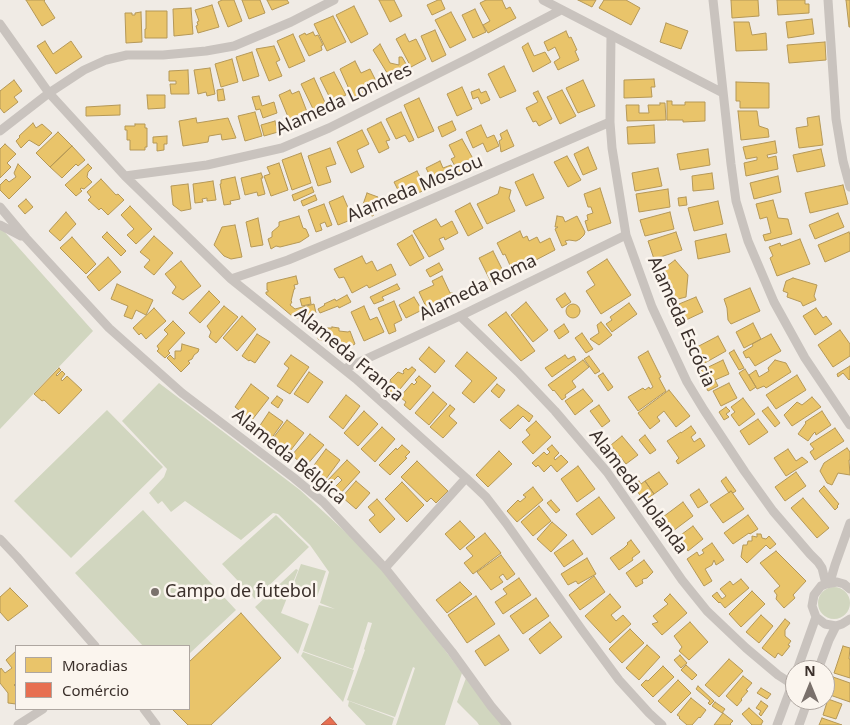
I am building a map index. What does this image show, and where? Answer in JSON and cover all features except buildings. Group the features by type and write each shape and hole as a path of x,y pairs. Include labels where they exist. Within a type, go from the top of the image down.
{"street":[{"path":"0,131 49,93 84,70 106,60 128,56 206,51 234,46 290,22 334,0"},
{"path":"543,0 723,93"},
{"path":"713,0 730,164 736,202 748,241 774,302 805,358 850,425"},
{"path":"828,0 836,119 843,161 850,187"},
{"name":"Alameda Londres","path":"125,176 207,165 282,148 329,128 561,10"},
{"name":"Alameda França","path":"0,24 49,93 125,176 231,279 344,369 486,497 619,680 662,725"},
{"name":"Alameda Escócia","path":"611,35 610,122 612,148 626,235 652,307 687,382 745,472 773,511 818,562 828,583"},
{"name":"Alameda Moscou","path":"231,279 288,260 346,236 610,122"},
{"name":"Alameda Bélgica","path":"0,208 109,328 182,393 323,502 385,568 507,725"},
{"path":"0,225 26,238"},
{"name":"Alameda Roma","path":"344,369 460,316 626,235"},
{"name":"Alameda Holanda","path":"460,316 555,411 607,472 682,580 707,611 746,648 778,675 785,678"},
{"path":"385,568 466,478"},
{"path":"828,583 850,522"},
{"path":"0,539 94,645"},
{"path":"850,588 837,582 821,586 814,595 812,606 816,617 825,624 836,626 850,619"},
{"path":"801,660 816,617"},
{"path":"822,660 836,626"},
{"path":"777,725 785,704"},
{"path":"18,725 40,710"},
{"path":"145,710 156,725"},
{"path":"799,725 804,710"}],"green space":[{"path":"0,229 93,331 0,429"},
{"path":"159,383 300,490 365,550 398,587 462,673 445,725 396,725 415,668 413,667 395,717 347,700 365,650 372,623 368,622 353,669 303,651 319,605 335,609 320,603 329,572 310,545 278,514 273,513 241,540 185,501 171,512 162,501 158,504 149,493 164,477 167,469 122,421"},
{"path":"107,410 163,467 71,558 14,501"},
{"name":"Campo de futebol","path":"143,510 236,610 190,653 190,645 142,645 75,573"},
{"path":"276,515 309,547 255,599 222,564"},
{"path":"301,564 326,571 317,597 292,588"},
{"path":"296,569 298,570 281,613 309,624 298,654 255,607"},
{"path":"834,587 846,591 850,603 846,615 834,619 822,615 818,603 822,591"},
{"path":"303,652 354,670 343,702 301,656"},
{"path":"466,678 503,725 479,725 457,702"},
{"path":"349,701 394,718 392,725 366,725 348,706"}],"place":[{"name":"Campo de futebol","path":"155,592"}]}
